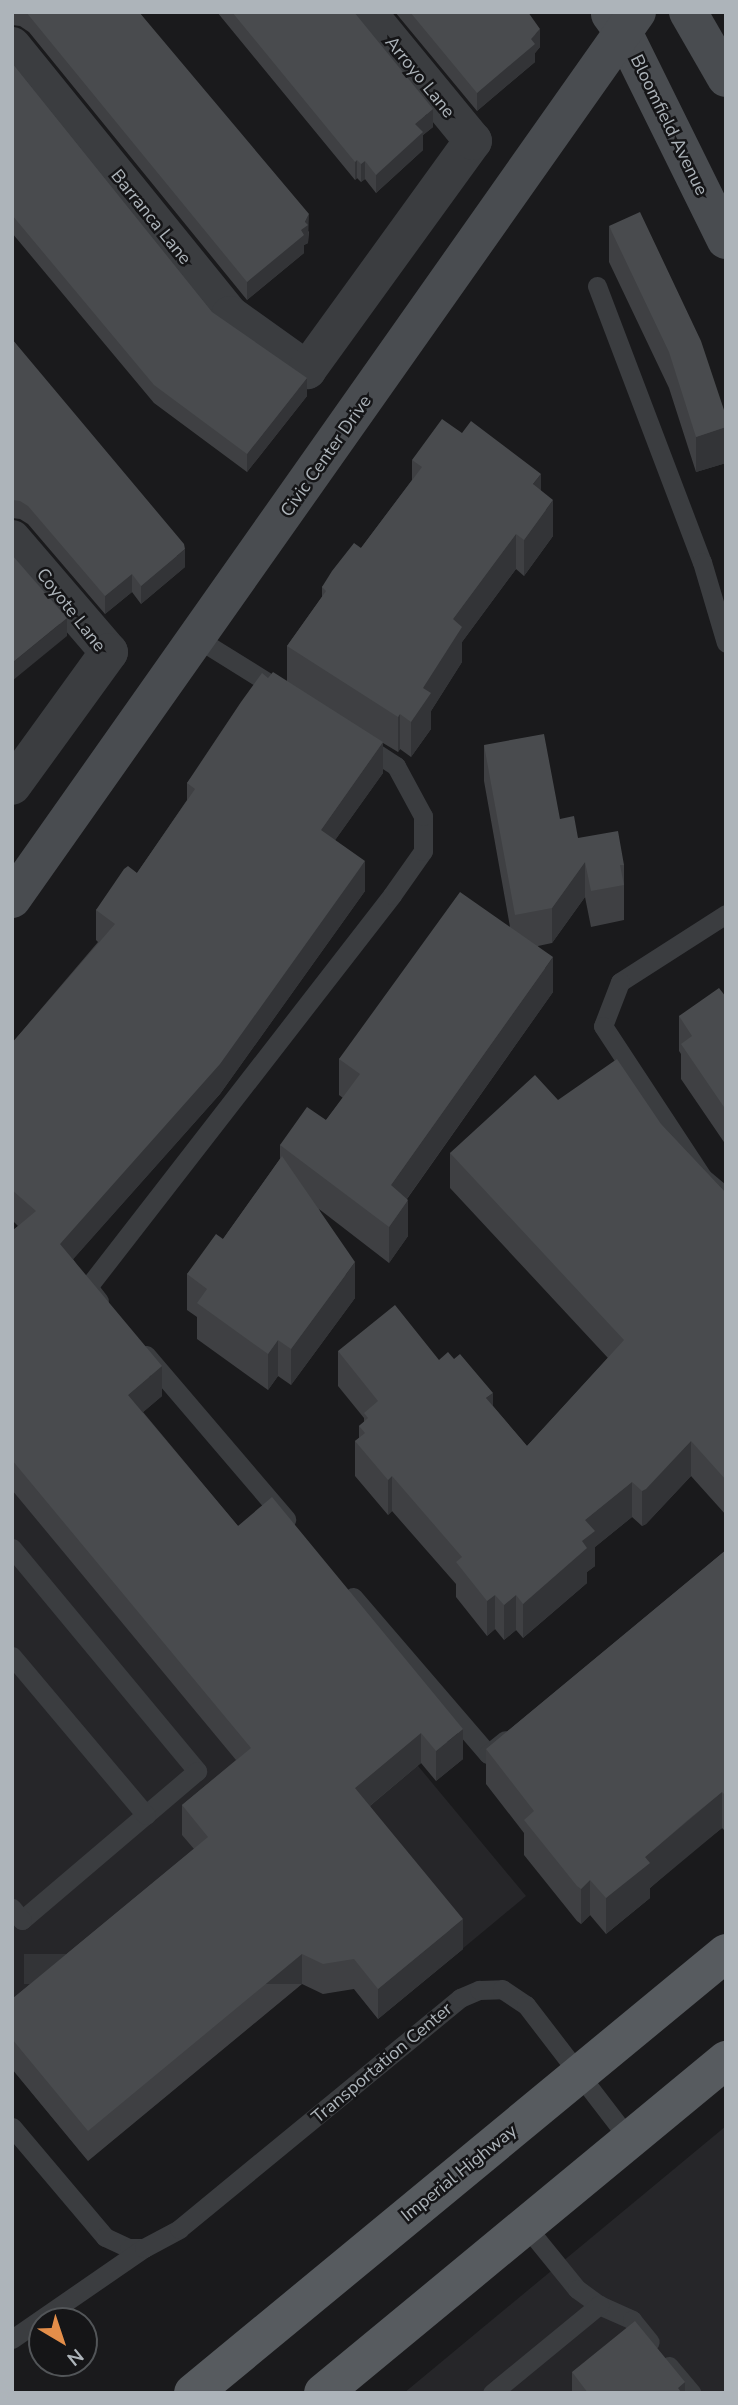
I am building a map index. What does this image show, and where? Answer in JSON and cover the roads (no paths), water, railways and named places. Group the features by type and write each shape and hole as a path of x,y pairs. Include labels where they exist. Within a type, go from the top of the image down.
{"main road":[{"name":"Imperial Highway","path":"193,2393 726,1953"},
{"path":"323,2393 726,2060"}],"street":[{"name":"Arroyo Lane","path":"307,370 474,141 368,12"},
{"path":"688,12 726,78"},
{"name":"Bloomfield Avenue","path":"623,19 726,240"},
{"name":"Civic Center Drive","path":"12,899 198,639 623,19"},
{"name":"Barranca Lane","path":"12,46 230,316 307,370"},
{"name":"Coyote Lane","path":"12,539 109,652 12,786"}],"lane":[{"path":"597,286 702,562 726,643"},
{"path":"198,639 294,699"},
{"path":"115,1319 88,1287 392,895 423,851 423,816 396,766 351,737"},
{"path":"726,914 620,982 603,1026 702,1177 726,1196"},
{"path":"133,1340 297,1531"},
{"path":"12,1548 197,1771 16,1921"},
{"path":"342,1584 488,1754 519,1728"},
{"path":"12,1656 146,1815"},
{"name":"Transportation Center","path":"12,2339 144,2248 179,2229 460,1998 490,1988 515,1995 581,2073 629,2139"},
{"path":"12,2127 105,2237 129,2248 144,2248"},
{"path":"525,2225 577,2289 599,2305 632,2320 692,2393"},
{"path":"492,2393 599,2305"}]}
